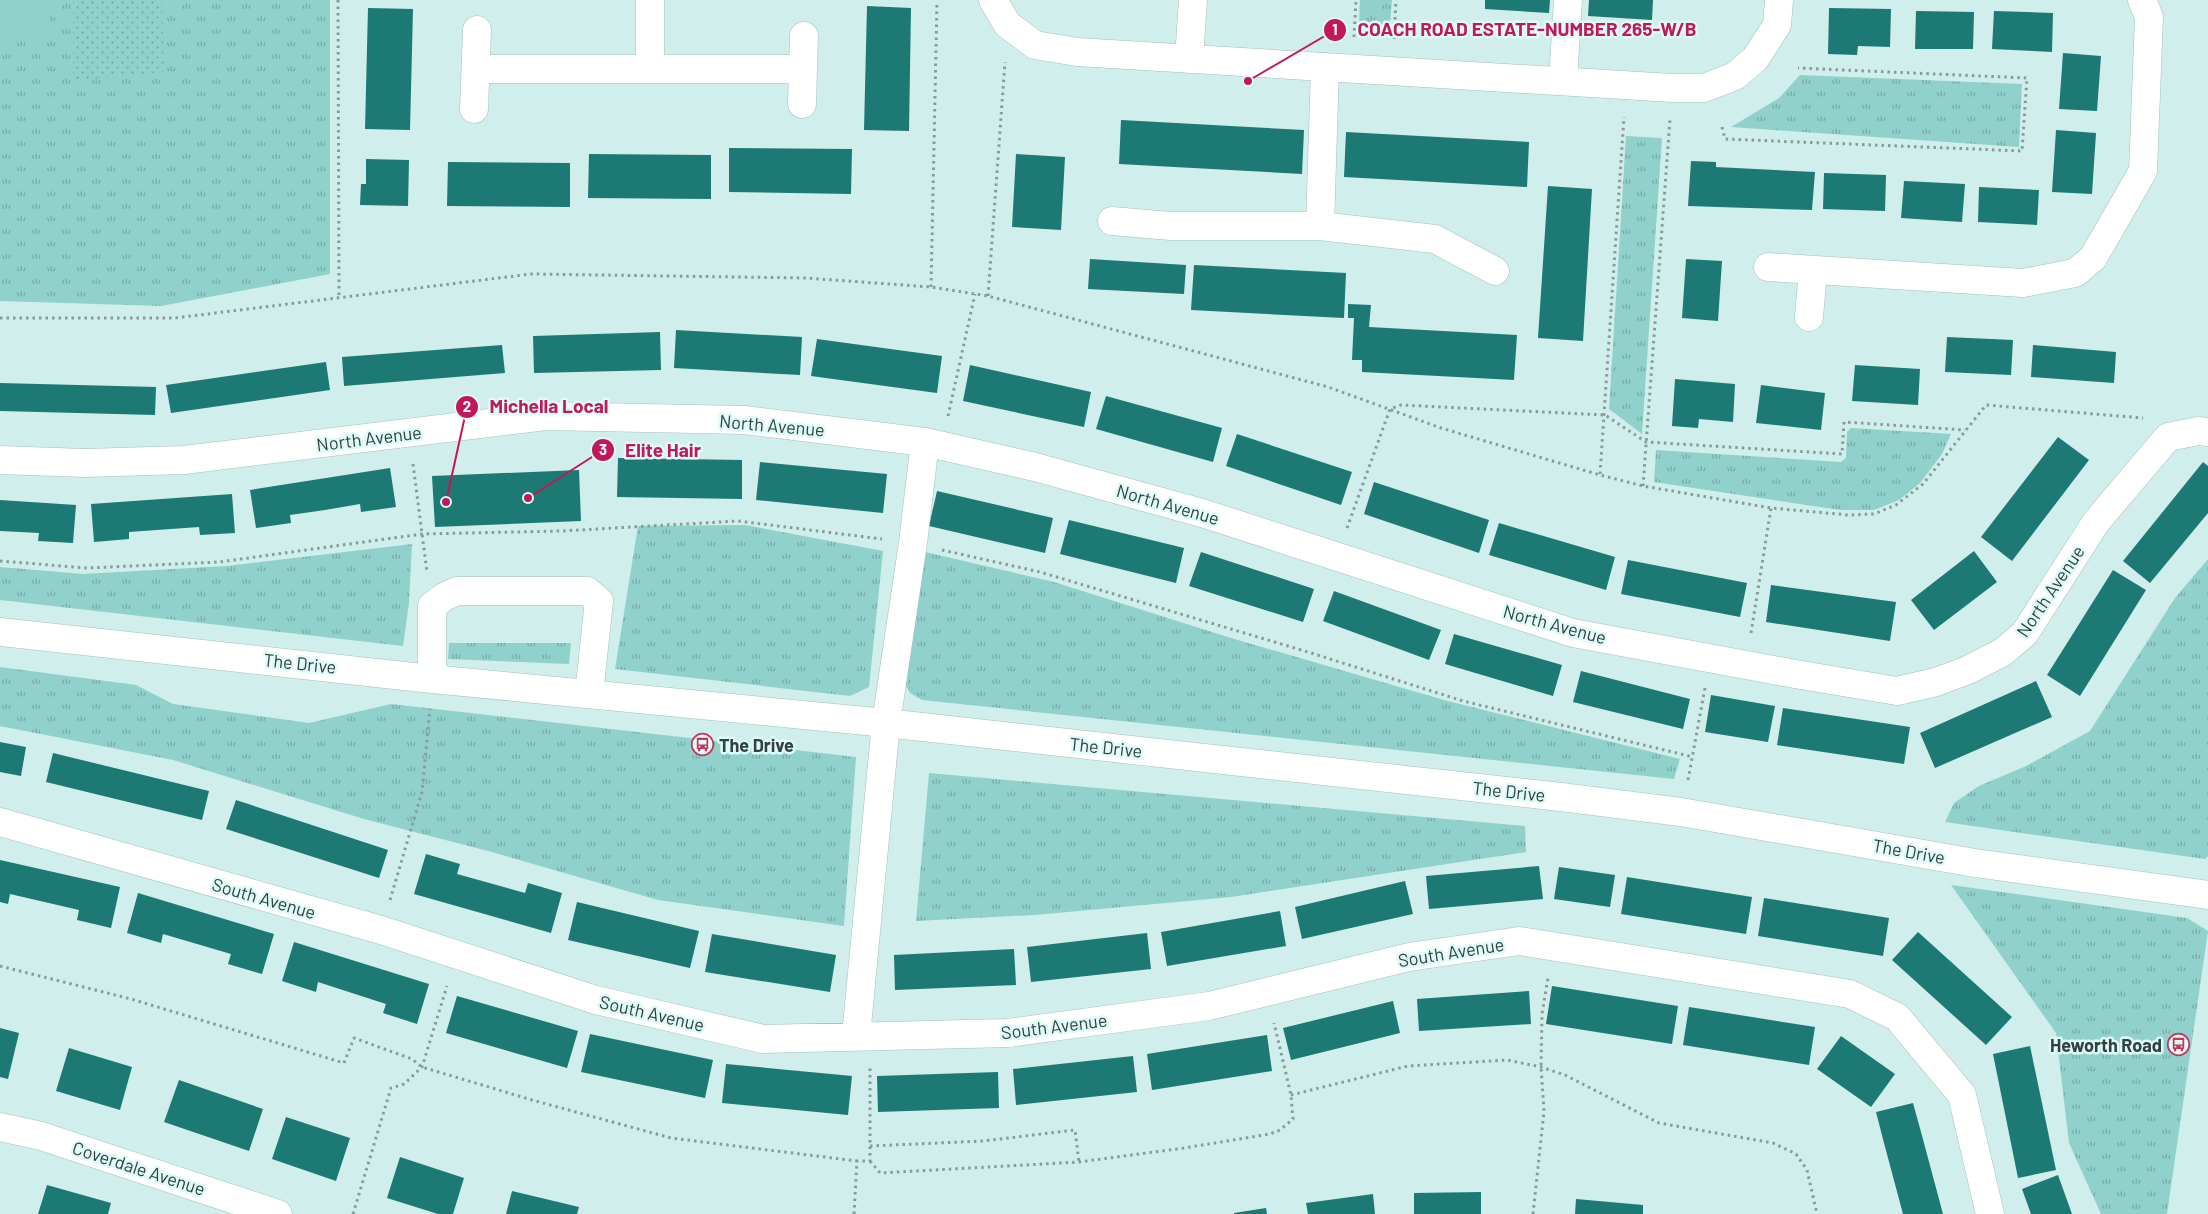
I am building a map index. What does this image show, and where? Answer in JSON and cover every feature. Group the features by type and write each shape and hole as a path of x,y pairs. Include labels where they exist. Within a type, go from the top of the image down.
{"street":[{"path":"650,0 650,68"},
{"path":"992,0 1007,24 1035,45 1077,52 1672,88 1704,88 1735,76 1755,58 1777,25 1779,0"},
{"path":"1189,58 1193,0"},
{"path":"1563,81 1568,0"},
{"path":"1768,267 2023,283 2075,273 2093,258 2143,171 2149,17 2142,0"},
{"path":"474,109 477,30"},
{"path":"802,104 804,36"},
{"path":"1320,226 1325,67"},
{"path":"476,69 803,69"},
{"path":"1112,221 1171,226 1320,226 1435,239 1495,272"},
{"path":"1809,317 1813,271"},
{"name":"North Avenue","path":"0,460 85,463 184,460 546,416 744,420 933,443 1035,467 1192,510 1573,633 1897,691 1936,682 1968,670 2003,652 2025,633 2096,522 2168,437"},
{"path":"2168,437 2198,431 2208,432"},
{"path":"863,1036 886,723 913,543 933,443"},
{"path":"432,678 432,606 444,597 457,592 587,591 599,601 589,694"},
{"name":"The Drive","path":"0,632 432,678 886,723 1681,812 1974,863 2208,896"},
{"name":"South Avenue","path":"0,822 381,930 596,1000 763,1039 1008,1033 1209,1006 1409,957 1520,941 1850,994 1897,1017 1962,1095 1990,1214"},
{"name":"Coverdale Avenue","path":"0,1127 41,1136 276,1214"}],"path":[{"path":"338,0 339,298"},
{"path":"1391,72 1396,0"},
{"path":"931,287 938,2"},
{"path":"988,296 1007,24"},
{"path":"1722,127 1725,139 2022,151 2027,78 1798,68"},
{"path":"1600,475 1626,86"},
{"path":"1644,486 1672,88"},
{"path":"0,318 175,318 530,274 806,278 931,287 988,296 1328,387 1441,428 1600,475 1644,486 1771,508 1849,515 1874,514 1896,505 1924,484 1986,405 2163,419 2168,437"},
{"path":"933,443 975,294"},
{"path":"1336,557 1390,410 1401,405 1604,415 1646,442 1842,454 1844,422 1965,430"},
{"path":"409,434 432,606"},
{"path":"1746,665 1771,508"},
{"path":"0,561 87,568 219,562 422,534 561,531 738,520 913,543 1040,572 1308,652 1463,701 1693,757"},
{"path":"1681,812 1693,757 1710,658"},
{"path":"381,930 422,792 432,678"},
{"path":"1533,1214 1544,1111 1541,1067 1542,1014 1553,945"},
{"path":"353,1214 391,1088 404,1084 422,1067 457,956"},
{"path":"0,966 131,999 344,1063 354,1038 412,1059 422,1067 532,1100 671,1138 857,1161 870,1160"},
{"path":"863,1036 870,1160 880,1172 1079,1162 1270,1134 1280,1130 1293,1119 1291,1095 1266,993"},
{"path":"1291,1095 1408,1066 1507,1060 1541,1067 1565,1075 1659,1123 1773,1143 1796,1154 1807,1170 1817,1214"},
{"path":"870,1146 983,1141 1075,1130 1079,1162"},
{"path":"854,1214 857,1161"}],"green space":[{"path":"0,0 330,0 330,274 161,306 0,301"},
{"path":"0,0 50,0 50,39 0,39"},
{"path":"73,0 162,0 164,72 73,80"},
{"path":"1360,0 1392,0 1390,26 1359,24"},
{"path":"1800,75 2022,84 2019,147 1731,127 1779,98"},
{"path":"1626,136 1662,138 1642,434 1609,409"},
{"path":"1851,428 1951,434 1942,454 1920,483 1899,500 1874,510 1840,510 1654,482 1656,450 1841,462 1846,458 1847,432"},
{"path":"745,525 883,551 869,687 850,696 615,669 638,526"},
{"path":"412,544 409,603 403,646 0,600 0,567 83,574 227,566"},
{"path":"921,551 1054,582 1231,638 1444,700 1680,759 1674,779 922,700 910,693 904,683"},
{"path":"2208,559 2208,856 2205,859 1945,822 1954,803 1979,786 2026,766 2090,731 2175,598"},
{"path":"449,643 571,643 569,664 448,659"},
{"path":"0,667 136,685 173,704 309,723 391,704 856,757 844,926 658,900 492,852 364,819 173,760 0,726"},
{"path":"929,773 1525,826 1526,852 1231,897 1035,915 916,921"},
{"path":"1951,885 2187,918 2208,931 2167,1214 2101,1214 2069,1143 2056,1033"}],"building":[{"path":"1485,0 1550,0 1549,13 1485,9"},
{"path":"1589,0 1653,0 1652,20 1588,16"},
{"path":"867,6 911,8 909,131 864,130"},
{"path":"368,8 413,9 410,130 365,129"},
{"path":"1829,8 1891,9 1890,47 1858,46 1857,55 1828,54"},
{"path":"1916,11 1974,12 1973,49 1915,49"},
{"path":"1994,11 2053,13 2052,52 1992,49"},
{"path":"2063,53 2101,56 2097,111 2059,109"},
{"path":"1121,120 1304,130 1302,174 1119,164"},
{"path":"2056,130 2096,133 2092,194 2052,192"},
{"path":"1346,132 1529,142 1527,187 1344,177"},
{"path":"729,148 852,149 851,194 729,192"},
{"path":"589,154 711,155 711,199 588,198"},
{"path":"1016,154 1065,157 1061,230 1012,227"},
{"path":"366,159 409,160 408,206 360,205 361,184 366,184"},
{"path":"1691,161 1716,162 1716,167 1815,172 1812,210 1688,206"},
{"path":"448,162 570,163 570,207 447,206"},
{"path":"1824,173 1886,175 1885,211 1823,209"},
{"path":"1904,181 1965,184 1962,222 1901,218"},
{"path":"1548,186 1592,189 1583,341 1538,338"},
{"path":"1979,187 2039,190 2037,225 1978,222"},
{"path":"1090,259 1186,265 1184,294 1088,289"},
{"path":"1686,259 1722,261 1718,321 1682,318"},
{"path":"1194,265 1346,273 1344,318 1191,310"},
{"path":"1348,304 1371,305 1369,327 1517,335 1514,380 1362,372 1362,360 1352,360 1354,318 1348,318"},
{"path":"676,330 802,337 800,375 674,368"},
{"path":"660,332 661,370 534,373 533,336"},
{"path":"1947,337 2013,340 2011,375 1945,372"},
{"path":"817,339 942,356 937,393 811,376"},
{"path":"502,345 505,373 344,386 342,357"},
{"path":"2033,345 2116,352 2114,383 2031,377"},
{"path":"326,362 330,390 171,413 166,385"},
{"path":"970,365 1091,392 1084,427 963,401"},
{"path":"1855,365 1920,369 1918,405 1852,401"},
{"path":"1675,379 1735,384 1733,422 1699,419 1698,428 1672,426"},
{"path":"0,383 156,387 155,415 0,411"},
{"path":"1761,385 1825,393 1821,430 1756,423"},
{"path":"1106,396 1222,428 1213,462 1096,429"},
{"path":"1237,434 1352,472 1341,505 1226,466"},
{"path":"2058,437 2089,460 2012,561 1981,537"},
{"path":"618,458 742,460 742,499 617,497"},
{"path":"760,462 887,474 883,513 756,500"},
{"path":"2203,462 2208,466 2208,513 2150,583 2123,561"},
{"path":"390,468 396,507 361,512 360,504 290,515 291,523 256,528 250,490"},
{"path":"579,470 581,521 435,527 432,476"},
{"path":"1374,482 1489,520 1479,553 1364,514"},
{"path":"937,491 1053,518 1045,553 929,526"},
{"path":"232,494 235,533 200,535 199,527 129,532 129,539 94,542 91,504"},
{"path":"0,500 76,505 73,543 38,541 39,533 0,531"},
{"path":"1069,520 1184,548 1176,583 1060,554"},
{"path":"1499,523 1615,557 1606,590 1489,555"},
{"path":"1974,551 1997,582 1934,630 1911,600"},
{"path":"1201,552 1314,589 1303,622 1189,586"},
{"path":"1628,560 1747,583 1740,617 1621,594"},
{"path":"2113,570 2146,590 2080,696 2047,675"},
{"path":"1771,585 1896,602 1890,641 1766,622"},
{"path":"1334,591 1441,630 1429,660 1323,621"},
{"path":"1454,634 1562,665 1553,696 1445,664"},
{"path":"1581,671 1690,699 1683,729 1573,702"},
{"path":"2036,681 2052,717 1935,768 1920,733"},
{"path":"1711,695 1775,706 1768,742 1705,732"},
{"path":"1783,708 1910,727 1904,764 1777,745"},
{"path":"0,742 26,747 21,776 0,772"},
{"path":"53,753 209,791 202,820 46,782"},
{"path":"236,800 388,850 379,878 226,829"},
{"path":"426,854 460,864 457,874 525,893 528,883 562,893 551,933 414,894"},
{"path":"0,860 120,887 111,928 77,920 79,910 10,894 8,904 0,902"},
{"path":"1539,866 1543,899 1429,909 1426,876"},
{"path":"1559,867 1615,875 1610,907 1554,899"},
{"path":"1627,877 1752,897 1746,934 1621,914"},
{"path":"1405,881 1413,914 1302,939 1295,907"},
{"path":"138,893 274,934 262,974 228,964 231,954 163,934 161,943 127,933"},
{"path":"1764,898 1889,918 1883,956 1758,936"},
{"path":"577,902 699,931 690,968 568,940"},
{"path":"1280,911 1286,946 1167,966 1161,932"},
{"path":"1918,932 2012,1017 1986,1045 1892,960"},
{"path":"1147,933 1151,969 1031,982 1027,947"},
{"path":"712,934 836,955 830,992 705,972"},
{"path":"294,942 429,984 417,1024 383,1013 386,1004 318,982 316,992 282,981"},
{"path":"1014,949 1016,985 895,990 894,955"},
{"path":"1552,986 1678,1006 1672,1044 1546,1024"},
{"path":"1529,991 1531,1024 1419,1031 1417,999"},
{"path":"457,996 578,1031 567,1068 446,1033"},
{"path":"1393,1001 1400,1033 1291,1060 1283,1028"},
{"path":"1689,1007 1815,1027 1809,1065 1683,1045"},
{"path":"0,1028 19,1033 8,1079 0,1077"},
{"path":"590,1034 713,1060 705,1098 581,1072"},
{"path":"1267,1035 1272,1071 1152,1090 1147,1054"},
{"path":"1841,1036 1895,1074 1871,1107 1817,1069"},
{"path":"2030,1046 2056,1170 2018,1178 1993,1054"},
{"path":"69,1048 132,1067 120,1110 56,1091"},
{"path":"1133,1056 1137,1092 1016,1105 1013,1069"},
{"path":"726,1064 852,1076 848,1115 722,1103"},
{"path":"998,1072 999,1108 878,1112 877,1076"},
{"path":"179,1080 263,1109 249,1151 164,1122"},
{"path":"1913,1103 1943,1214 1903,1214 1876,1112"},
{"path":"286,1117 350,1138 336,1181 272,1159"},
{"path":"400,1157 464,1178 453,1214 438,1214 387,1198"},
{"path":"2058,1175 2072,1214 2031,1214 2022,1189"},
{"path":"47,1185 111,1203 108,1214 38,1214"},
{"path":"512,1191 579,1207 577,1214 506,1214"},
{"path":"1481,1192 1481,1214 1414,1214 1414,1193"},
{"path":"1373,1194 1375,1214 1308,1214 1306,1203"},
{"path":"1576,1199 1643,1205 1643,1214 1575,1214"},
{"path":"1266,1208 1267,1214 1234,1214 1234,1213"}],"place":[{"name":"COACH ROAD ESTATE-NUMBER 265-W/B","path":"1248,81"},
{"name":"Elite Hair","path":"528,498"},
{"name":"Michella Local","path":"446,502"},
{"name":"The Drive","path":"703,745"},
{"name":"Heworth Road","path":"2178,1045"}]}
